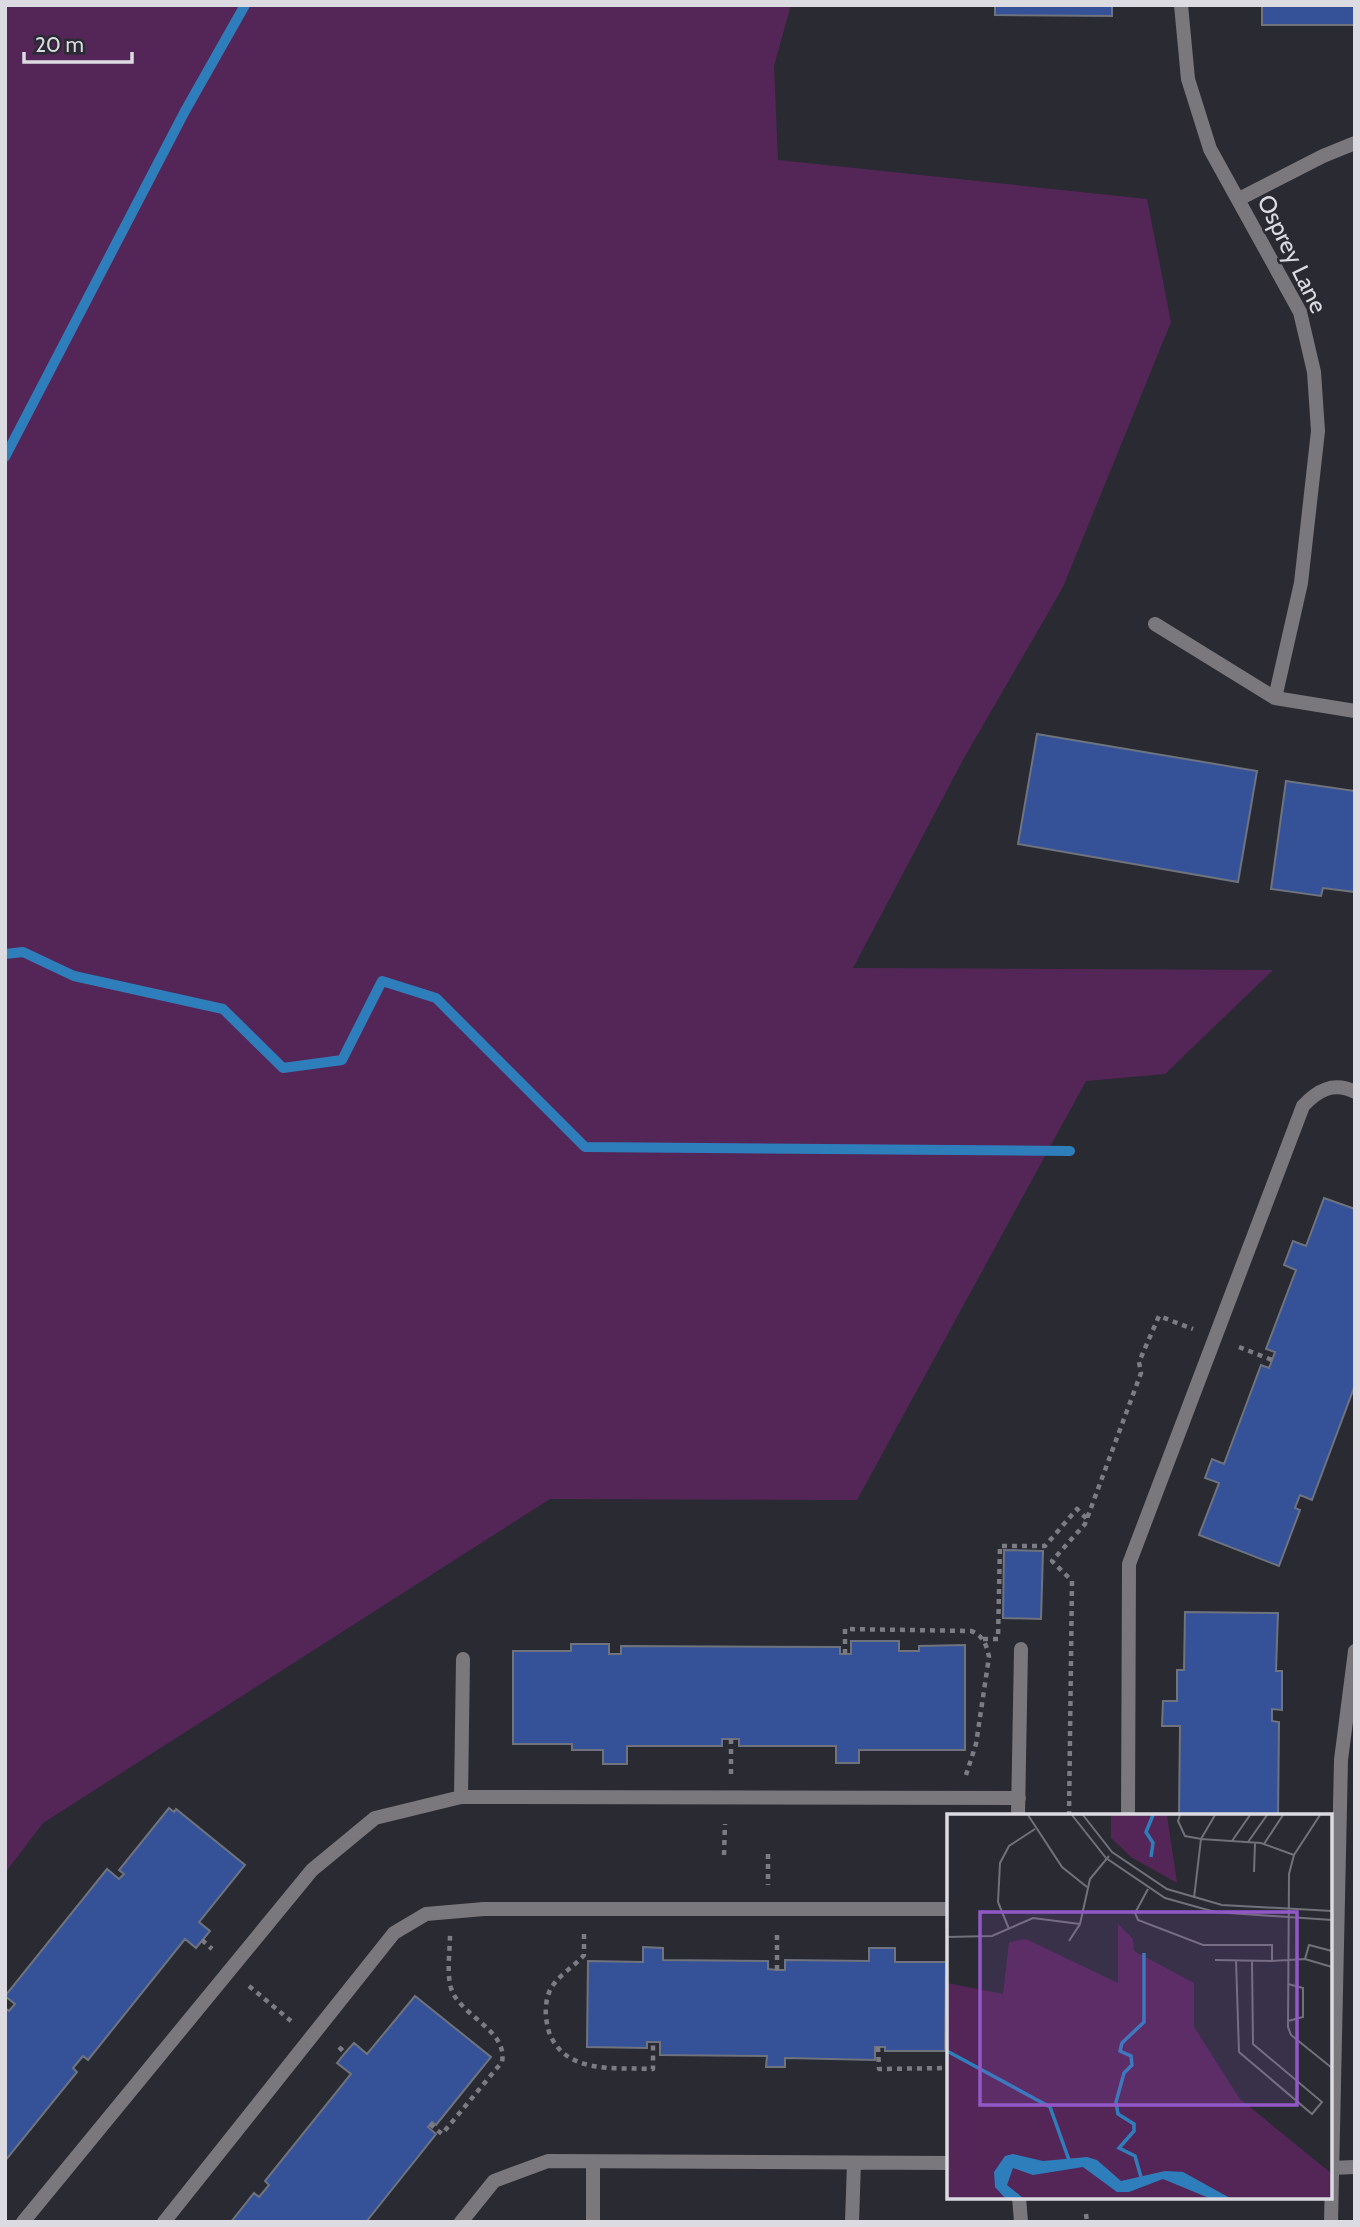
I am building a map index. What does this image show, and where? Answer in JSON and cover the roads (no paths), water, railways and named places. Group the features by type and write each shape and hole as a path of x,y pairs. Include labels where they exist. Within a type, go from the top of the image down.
{"street":[{"name":"Osprey Lane","path":"1181,5 1188,79 1210,149 1300,312 1314,372 1318,431 1301,583 1275,698"},
{"path":"1239,199 1355,143"},
{"path":"1155,624 1275,698 1355,711"},
{"path":"1128,1814 1129,1564 1303,1106 1315,1093 1331,1088 1355,1092"},
{"path":"1018,1814 1021,1648"},
{"path":"1355,1651 1341,1760 1332,2168 1355,2167"},
{"path":"461,1797 463,1659"},
{"path":"23,2222 312,1870 374,1818 461,1797 1019,1798"},
{"path":"164,2222 394,1933 426,1914 484,1909 947,1909"},
{"path":"461,2222 494,2182 548,2161 947,2163"},
{"path":"593,2163 593,2222"},
{"path":"852,2222 854,2163"},
{"path":"1019,2199 1021,2222"},
{"path":"1331,2199 1331,2222"}],"waterway":[{"path":"5,457 185,111 245,5"},
{"path":"5,954 23,952 74,976 223,1009 283,1068 342,1060 382,981 436,998 585,1147 1070,1151"}]}
